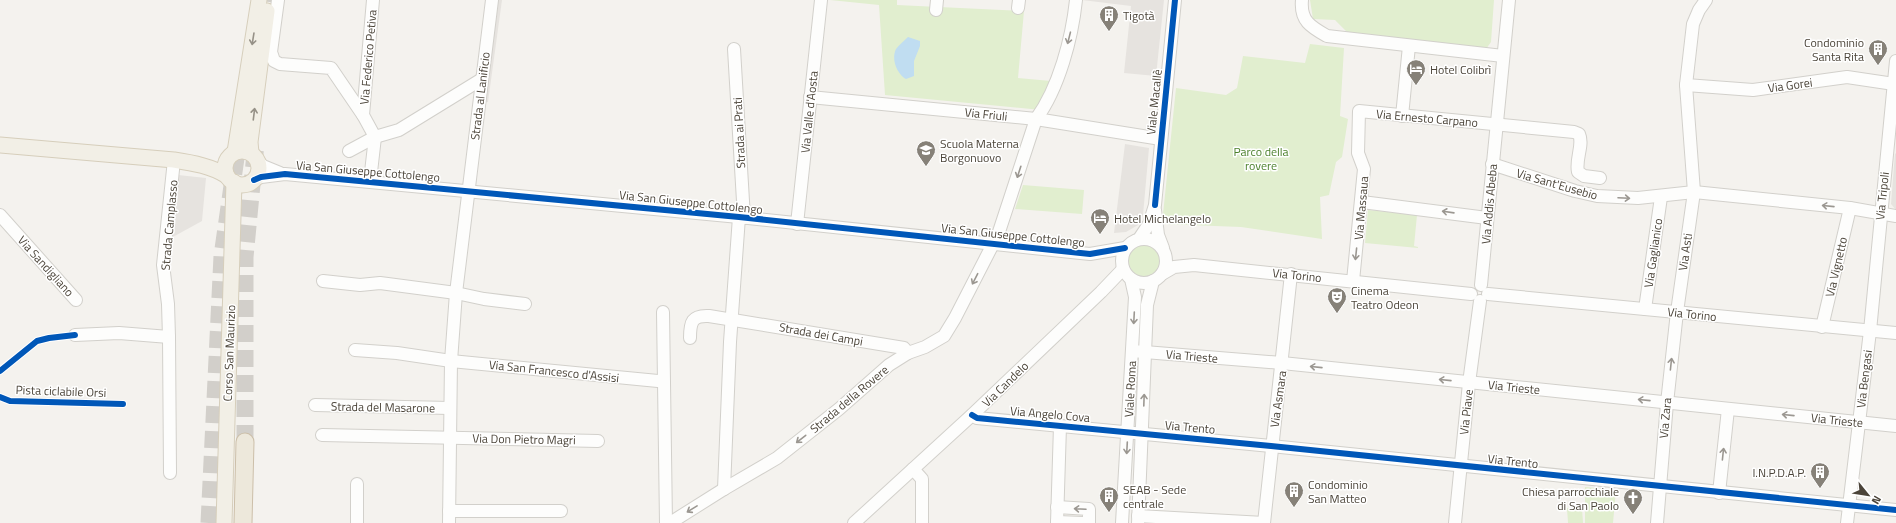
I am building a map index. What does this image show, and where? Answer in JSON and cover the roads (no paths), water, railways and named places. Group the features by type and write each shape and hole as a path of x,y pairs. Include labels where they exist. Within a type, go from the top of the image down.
{"highway":[{"path":"243,523 245,442"}],"main road":[{"path":"240,181 225,166 232,155 259,0"},
{"path":"240,181 259,171 250,142 268,0"},
{"path":"0,145 174,160 218,170 240,181"},
{"path":"197,164 218,162 243,151 254,157"},
{"name":"Corso San Maurizio","path":"224,523 240,181"},
{"name":"Corso San Maurizio","path":"233,523 240,181"}],"street":[{"name":"Via Federico Petiva","path":"278,0 271,52 274,61 280,64 331,68 363,114 375,137"},
{"name":"Via Federico Petiva","path":"363,114 373,0"},
{"name":"Strada al Lanificio","path":"468,191 492,0"},
{"name":"Via Valle d'Aosta","path":"797,224 821,0"},
{"name":"Strada della Rovere","path":"670,523 724,488 777,458 839,409 889,365 908,353 925,347 944,336 994,244 1036,119 1046,105 1060,69 1070,34 1076,0"},
{"name":"Viale Macallè","path":"1164,251 1158,235 1155,205 1175,0"},
{"path":"1302,0 1301,11 1306,21 1327,36 1503,56"},
{"name":"Via Addis Abeba","path":"1480,294 1509,0"},
{"path":"1694,192 1686,85 1692,24 1706,0"},
{"path":"1402,116 1409,46"},
{"name":"Strada ai Prati","path":"734,49 741,218"},
{"name":"Via Tripoli","path":"1870,331 1896,61"},
{"name":"Via Gorei","path":"1686,85 1753,90 1847,77 1894,84"},
{"path":"348,151 375,137 398,130 482,79"},
{"name":"Via Friuli","path":"810,97 1036,119 1161,139"},
{"name":"Via Ernesto Carpano","path":"1359,111 1496,124"},
{"name":"Via Massaua","path":"1353,281 1362,202 1364,169 1358,153 1359,111"},
{"path":"1496,124 1574,132 1579,134 1581,139 1577,164 1578,172 1584,176 1600,178"},
{"path":"370,181 375,137"},
{"name":"Via San Giuseppe Cottolengo","path":"254,157 263,166 281,174"},
{"name":"Strada Camplasso","path":"170,473 168,304 163,265 174,160"},
{"name":"Via Sant'Eusebio","path":"1492,164 1575,191 1597,196 1638,198 1660,197 1694,192 1850,208 1896,216"},
{"name":"Via San Giuseppe Cottolengo","path":"240,181 281,174 370,181 1090,254 1125,248"},
{"name":"Strada del Masarone","path":"468,191 456,293 451,361 449,517 561,511"},
{"name":"Via Asti","path":"1677,312 1694,192"},
{"name":"Via Gaglianico","path":"1645,310 1660,197"},
{"path":"1362,202 1487,218"},
{"name":"Viale Macallè","path":"1139,238 1149,224 1155,205"},
{"name":"Via Vignetto","path":"1822,327 1850,208"},
{"name":"Via Sandigliano","path":"0,215 76,300"},
{"path":"724,488 732,319 741,218"},
{"path":"1139,238 1152,240 1164,251 1166,261 1157,278 1138,283 1126,273 1122,254 1129,244 1139,238"},
{"name":"Via Torino","path":"1164,251 1194,265"},
{"name":"Via San Giuseppe Cottolengo","path":"1090,254 1126,273"},
{"name":"Via Torino","path":"1157,278 1174,267 1194,265 1645,310 1896,333"},
{"name":"Via Candelo","path":"854,523 972,415 1101,292 1126,273"},
{"name":"Viale Roma","path":"1122,523 1135,297 1126,273"},
{"name":"Via Asmara","path":"1264,523 1271,446 1292,274"},
{"name":"Viale Roma","path":"1138,519 1143,434 1147,306 1157,278"},
{"path":"323,281 360,285 380,283 525,304"},
{"name":"Via Piave","path":"1455,523 1469,383 1480,294"},
{"path":"663,312 666,523"},
{"name":"Via Zara","path":"1657,523 1667,403 1677,312"},
{"name":"Strada dei Campi","path":"690,338 690,327 693,320 699,316 732,319 904,348 908,353"},
{"name":"Via Bengasi","path":"1847,523 1870,331"},
{"path":"74,335 119,333 169,337"},
{"path":"355,350 397,353 451,361"},
{"name":"Via Trieste","path":"1132,351 1282,364 1896,426"},
{"name":"Via San Francesco d'Assisi","path":"451,361 658,381"},
{"name":"Strada del Masarone","path":"315,405 450,408"},
{"path":"1719,492 1728,409"},
{"name":"Via Angelo Cova","path":"972,415 977,418 1128,432"},
{"path":"1060,426 1057,522 1083,523"},
{"name":"Via Trento","path":"1128,432 1896,510"},
{"path":"322,436 450,438"},
{"name":"Via Don Pietro Magri","path":"450,438 598,441"},
{"path":"913,469 922,479 922,523"},
{"path":"357,484 357,523"},
{"path":"1057,507 1090,509 1089,523"},
{"path":"1138,519 1264,523"}],"water":[{"path":"908,37 920,41 920,46 914,61 914,76 906,79 900,74 894,57 896,49"}],"tunnel":[{"path":"268,27 271,0"},
{"path":"209,523 222,256 239,137"},
{"path":"245,442 245,257 256,143"}],"place":[{"name":"Tigotà","path":"1109,32"},
{"name":"Condominio Santa Rita","path":"1878,66"},
{"name":"Hotel Colibrì","path":"1416,86"},
{"name":"Scuola Materna Borgonuovo","path":"926,167"},
{"name":"Hotel Michelangelo","path":"1100,235"},
{"name":"Cinema Teatro Odeon","path":"1337,314"},
{"name":"I.N.P.D.A.P.","path":"1820,489"},
{"name":"Condominio San Matteo","path":"1294,508"},
{"name":"SEAB - Sede centrale","path":"1109,513"},
{"name":"Chiesa parrocchiale di San Paolo","path":"1633,515"}],"park label":[{"name":"Parco della rovere","path":"1261,158"}]}
